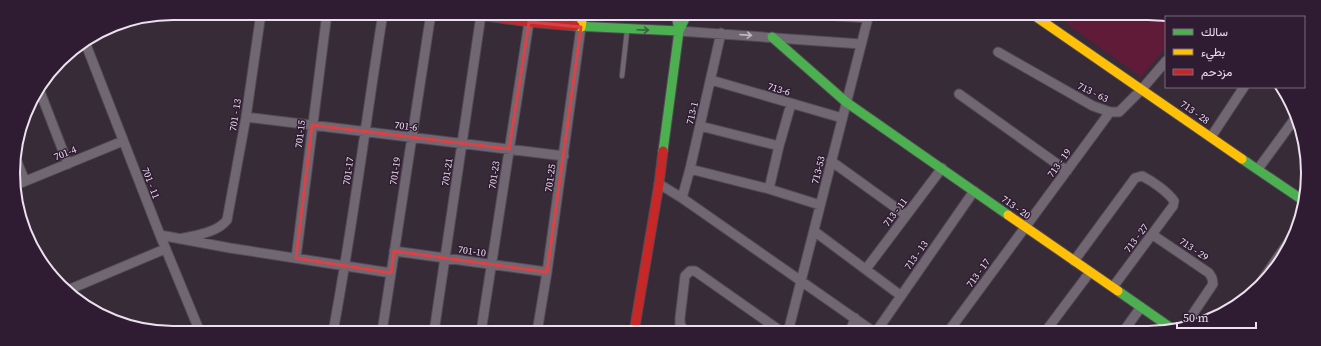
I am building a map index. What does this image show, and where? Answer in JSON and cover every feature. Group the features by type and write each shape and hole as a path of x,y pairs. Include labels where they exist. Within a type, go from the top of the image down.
{"street":[{"name":"701 - 13","path":"180,239 216,229 222,226 227,220 246,117 260,20"},
{"name":"701-15","path":"296,258 326,20"},
{"name":"701-17","path":"334,326 346,266 364,132 382,20"},
{"name":"701-19","path":"383,326 430,20"},
{"name":"701-21","path":"435,326 480,20"},
{"path":"515,20 581,27 721,33 861,44"},
{"path":"581,27 582,20"},
{"path":"635,326 659,184 679,31 677,20"},
{"path":"679,31 684,20"},
{"name":"713-53","path":"790,326 867,20"},
{"name":"713 - 28","path":"1041,20 1299,198"},
{"name":"701-23","path":"482,326 529,22"},
{"name":"701-25","path":"538,326 564,156 581,27"},
{"name":"713-1","path":"682,198 721,33"},
{"name":"713 - 20","path":"772,37 846,102 1167,325"},
{"name":"701 - 11","path":"87,47 165,249 197,326"},
{"name":"713 - 63","path":"998,52 1093,106 1110,112 1119,112 1142,89 1165,62"},
{"name":"713-6","path":"711,80 842,118"},
{"path":"1211,137 1243,88"},
{"path":"41,94 68,164"},
{"path":"959,94 1067,170"},
{"path":"769,190 779,146 791,104"},
{"name":"713 - 19","path":"1026,227 1110,112"},
{"name":"701-6","path":"246,117 564,156"},
{"path":"1258,169 1292,122"},
{"path":"700,126 779,146"},
{"name":"701-4","path":"20,183 123,141"},
{"path":"831,161 906,215"},
{"name":"713 - 11","path":"866,269 942,168"},
{"path":"20,169 25,181"},
{"path":"690,169 820,205"},
{"name":"713 - 27","path":"1074,261 1135,178 1142,176 1147,179 1171,197 1174,201 1173,206 1113,287"},
{"path":"659,184 682,198 866,326"},
{"name":"713 - 13","path":"879,326 974,191"},
{"name":"713 - 17","path":"952,326 1026,227"},
{"path":"814,231 900,295"},
{"path":"160,235 230,248 391,273"},
{"name":"713 - 29","path":"1153,235 1208,273 1212,278 1213,284 1188,321"},
{"path":"74,290 165,249"},
{"name":"701-10","path":"394,251 547,272"},
{"path":"681,326 680,318 685,276 690,272 695,271 773,326"},
{"path":"1050,326 1090,272"},
{"path":"1127,326 1141,307"},
{"path":"852,326 855,318"}],"lane":[{"path":"622,76 627,29"}],"highlighted area":[{"path":"529,22 581,27 547,272 394,251 391,273 296,258 312,125 509,149"}],"shaded area":[{"path":"1061,20 1165,21 1165,48 1141,77"}],"traffic: fast":[{"path":"663,151 679,31 677,20"},
{"path":"679,31 684,20"},
{"path":"575,26 679,31"},
{"path":"772,37 846,102 1008,215"},
{"path":"1242,159 1299,198"},
{"path":"1118,291 1167,325"}],"traffic: slow":[{"path":"581,27 582,20"},
{"path":"1041,20 1242,159"},
{"path":"1008,215 1118,291"}],"traffic: jam":[{"path":"515,20 575,26"},
{"path":"635,326 659,184 663,151"}]}
